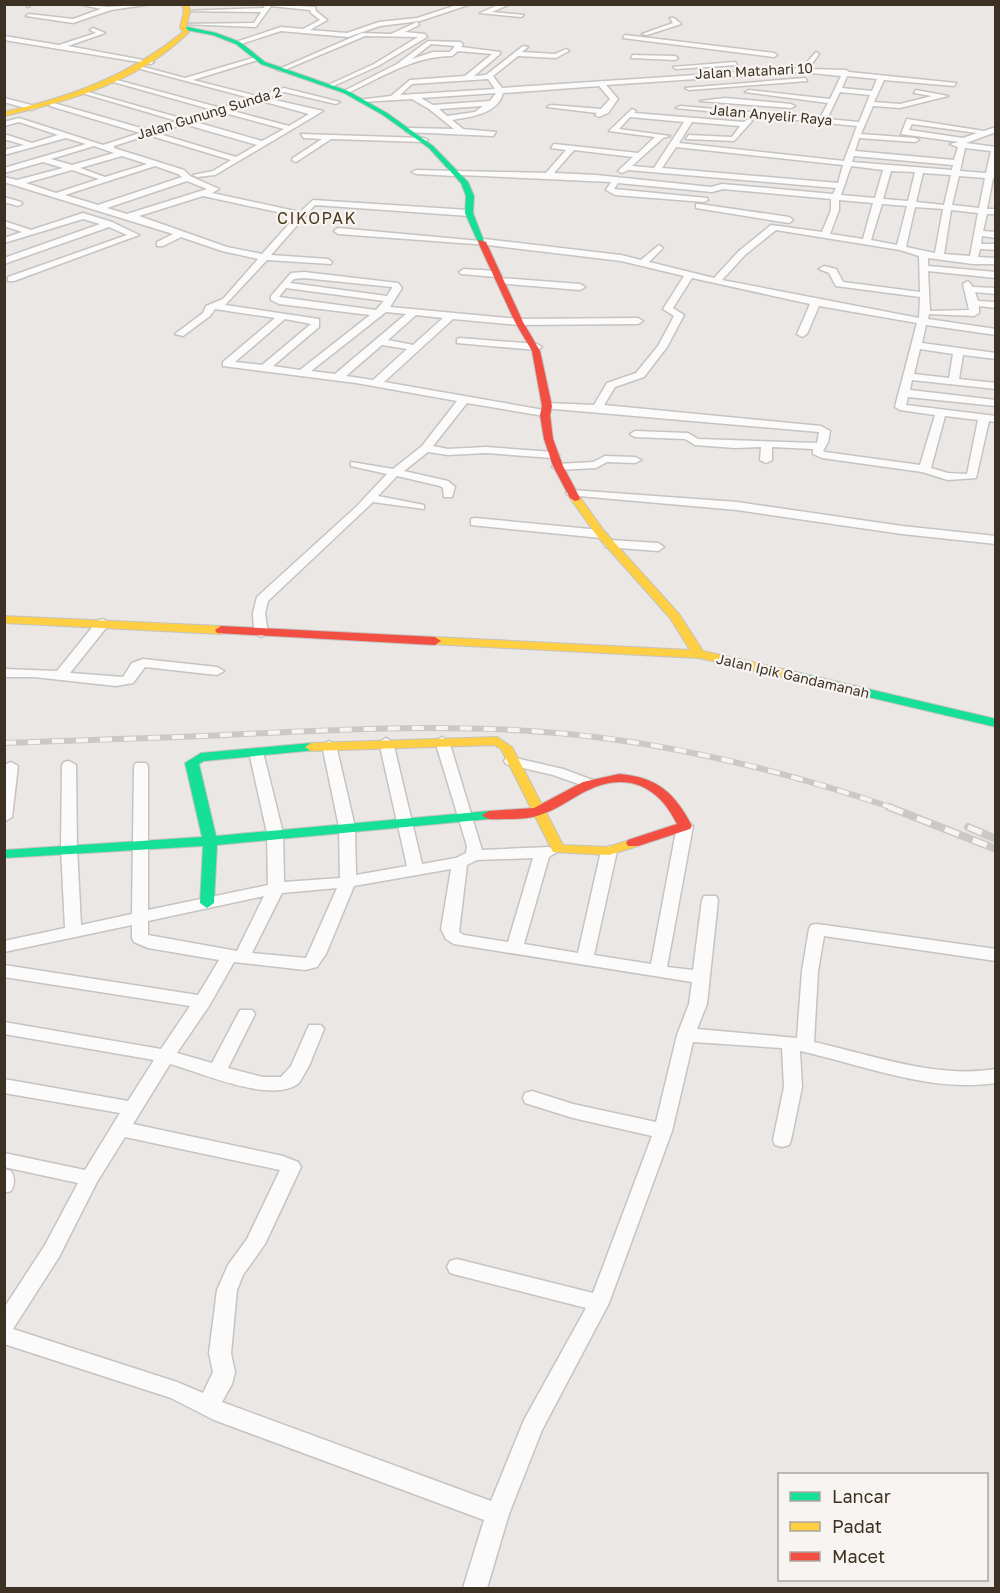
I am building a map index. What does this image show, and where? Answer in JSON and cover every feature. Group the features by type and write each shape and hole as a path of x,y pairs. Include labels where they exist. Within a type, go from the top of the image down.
{"street":[{"path":"81,4 108,8"},
{"path":"92,4 108,8"},
{"path":"29,16 77,21 108,8 149,4"},
{"path":"238,43 278,30 343,34 377,23 414,19 461,4"},
{"path":"377,23 418,20 468,4"},
{"path":"507,4 483,12 521,15"},
{"path":"504,15 520,4"},
{"path":"7,117 86,93 146,65 184,21 268,7 313,8 313,12 324,20 305,30"},
{"path":"184,21 256,25 268,7"},
{"path":"44,17 59,12"},
{"path":"637,38 678,24 672,20"},
{"name":"Jalan Ipik Gandamanah","path":"184,21 238,43 256,58 280,70 329,87 415,135 455,173 469,190 469,213 519,322 537,347 545,410 555,461 572,493 605,539 675,616 699,654 996,723"},
{"path":"280,70 364,34 391,36 423,23"},
{"path":"215,35 228,24"},
{"path":"33,54 102,33 93,30"},
{"path":"45,46 80,33"},
{"path":"329,87 376,65 425,36 397,33"},
{"path":"625,37 699,45 699,54 774,53 776,70"},
{"path":"637,38 632,59 675,58"},
{"path":"4,41 13,40 146,65 184,80 315,113"},
{"path":"197,175 210,175 315,113 351,98 431,42 460,44 456,48 459,49"},
{"path":"673,42 676,67 689,88 712,110"},
{"path":"393,97 411,82 489,77 525,47"},
{"path":"399,65 424,59 433,54 452,54 459,49 498,52 467,78"},
{"path":"516,54 556,57 566,51"},
{"path":"701,66 700,59 747,53"},
{"path":"747,53 754,70"},
{"path":"785,117 816,54"},
{"path":"184,80 256,58"},
{"path":"676,67 740,63"},
{"path":"351,98 601,84 776,70 808,69 837,72 845,68 908,75 920,80 954,84"},
{"path":"823,120 838,90 845,68"},
{"name":"Jalan Matahari 10","path":"683,77 776,70"},
{"path":"826,230 837,205 835,198 849,163 853,145 876,93 878,73"},
{"path":"489,77 500,90"},
{"path":"284,90 311,80"},
{"path":"689,88 805,80"},
{"path":"915,102 920,80"},
{"path":"113,81 289,128"},
{"path":"551,107 602,113 614,99 601,84"},
{"path":"701,87 832,101"},
{"name":"Jalan Gunung Sunda 2","path":"106,146 143,132 284,90 351,98"},
{"path":"447,118 475,115 498,98 500,90"},
{"path":"838,90 876,93"},
{"path":"871,104 896,107 944,96 916,92"},
{"path":"86,93 263,144"},
{"path":"412,96 432,107 460,129 493,134"},
{"path":"4,100 32,108"},
{"path":"704,101 725,100 791,106"},
{"path":"432,107 491,103"},
{"path":"53,104 234,159"},
{"name":"Jalan Anyelir Raya","path":"680,108 862,124"},
{"path":"630,113 657,117 746,122 734,139 661,136 613,130 630,113"},
{"path":"7,117 125,152 186,173 187,177 215,189 133,217"},
{"path":"7,117 106,146"},
{"path":"639,133 657,117"},
{"path":"657,170 690,119"},
{"path":"706,138 716,121"},
{"path":"973,261 979,233 985,223 982,210 983,198 991,179 995,146 904,132 910,121 938,126 992,130"},
{"path":"304,136 328,138 415,135 480,126"},
{"path":"933,136 938,126"},
{"path":"646,127 709,149 747,151 772,169 841,186"},
{"path":"323,128 415,135"},
{"path":"853,145 965,141 992,130"},
{"path":"622,139 630,132"},
{"path":"4,153 67,135"},
{"path":"4,136 31,145"},
{"path":"557,166 620,171 661,136"},
{"path":"296,160 328,138"},
{"path":"939,257 948,207 965,141"},
{"path":"4,171 94,144"},
{"path":"606,151 614,145"},
{"path":"853,145 959,158"},
{"name":"Jalan Gunung Sunda 2","path":"106,146 125,152"},
{"path":"554,146 638,155"},
{"path":"548,175 571,149"},
{"path":"688,186 709,149"},
{"path":"741,159 747,151"},
{"path":"17,183 125,152"},
{"path":"564,158 574,158"},
{"path":"42,159 179,201"},
{"path":"596,160 657,170 699,166 731,175 772,169 814,159 956,173 991,179"},
{"path":"807,176 814,159"},
{"path":"51,195 153,162"},
{"path":"731,175 736,167"},
{"path":"866,242 888,168"},
{"path":"751,214 758,189 772,169"},
{"path":"592,178 610,170"},
{"path":"901,248 914,204 920,170"},
{"path":"416,172 548,175 714,188 722,186 758,189 797,201 835,198 996,212"},
{"path":"95,209 187,177"},
{"path":"592,178 640,182"},
{"path":"4,179 95,209 133,217 210,244 263,257 328,262"},
{"path":"991,179 996,189"},
{"path":"615,181 610,190 615,193 789,220 866,242 901,248 923,255 973,261 996,261"},
{"path":"699,205 714,188"},
{"path":"202,193 303,215"},
{"path":"983,198 996,200"},
{"path":"6,201 18,204"},
{"path":"789,220 797,201"},
{"path":"180,334 215,306 226,301 313,202 469,213"},
{"path":"403,221 411,209"},
{"path":"4,241 82,216 135,235 11,279"},
{"path":"4,223 29,232"},
{"path":"4,261 109,224"},
{"path":"50,226 76,236"},
{"path":"716,282 770,229 826,230"},
{"path":"338,231 576,251 643,263 716,282 869,313 924,316 969,315 975,312 975,303 969,287 996,291"},
{"path":"979,233 996,235"},
{"path":"160,244 179,234"},
{"path":"15,238 40,249"},
{"path":"976,246 996,247"},
{"path":"643,263 658,248"},
{"path":"284,315 226,363 338,377 545,410 597,408 821,429 825,431 817,452 822,455 925,469 935,474 971,477 990,419 900,407 907,376 918,346 924,316 923,255"},
{"path":"922,268 996,275"},
{"path":"824,269 833,271 837,284 923,295"},
{"path":"464,272 580,287"},
{"path":"302,373 383,307 397,288 395,285 298,274 291,276 275,300 383,307"},
{"path":"597,408 611,385 640,375 662,347 679,315 668,310 669,300 690,275"},
{"path":"284,285 413,313 519,322 638,321"},
{"path":"869,313 876,289"},
{"path":"802,334 816,302"},
{"path":"975,303 996,305"},
{"path":"215,306 284,315 314,320 317,323 264,369"},
{"path":"338,377 413,313"},
{"path":"375,384 450,316"},
{"path":"924,316 996,332"},
{"path":"460,341 537,347"},
{"path":"379,342 415,348"},
{"path":"918,346 996,356"},
{"path":"953,381 959,351"},
{"path":"907,376 996,386"},
{"path":"904,393 996,403"},
{"path":"261,633 259,613 262,600 393,474 426,448 465,398"},
{"path":"925,469 940,414"},
{"path":"635,434 688,436 695,442 735,445 767,443 820,446"},
{"path":"766,460 767,443"},
{"path":"426,448 448,452 486,450 596,465 605,459 634,460"},
{"path":"355,464 393,474 444,483 449,487 447,495"},
{"path":"572,493 747,507 902,530 996,540"},
{"path":"369,498 420,507"},
{"path":"475,522 658,547"},
{"path":"4,619 699,654"},
{"path":"60,676 103,623"},
{"path":"4,673 124,681 128,680 136,666 143,663 217,671"},
{"path":"442,741 476,846 467,859 448,929 452,935 460,940 700,977"},
{"path":"386,742 416,870"},
{"path":"207,903 210,841 192,763 201,757 386,742 501,742 506,747 537,812 550,852 515,948"},
{"path":"141,766 139,935 142,940 235,957 311,963 318,954 348,882 346,827 329,745"},
{"path":"4,1326 52,1251 90,1178 165,1057 235,957 276,888 275,833 256,752"},
{"path":"511,761 558,772 590,783"},
{"path":"69,765 69,848 73,932"},
{"path":"4,817 11,766"},
{"path":"4,854 69,848 140,847 275,833 406,824 465,816 537,812 590,783 620,777 639,779 658,790 677,807 685,826 658,971"},
{"path":"4,947 276,888 348,882 467,859 550,852 609,851 685,826"},
{"path":"585,959 609,851"},
{"path":"475,1588 497,1514 532,1427 599,1303 663,1131 686,1035 698,1004 710,900"},
{"path":"782,1140 793,1087 816,929 996,955"},
{"path":"4,971 203,1002"},
{"path":"217,1071 246,1014"},
{"path":"4,1028 165,1057 243,1080 288,1082 295,1076 315,1029"},
{"path":"686,1035 798,1045 905,1069 975,1080 996,1076"},
{"path":"4,1086 134,1109"},
{"path":"532,1098 573,1111 663,1131"},
{"path":"121,1129 203,1145 283,1163 291,1167 255,1244 236,1271 227,1290 220,1353 225,1372 221,1384 207,1407"},
{"path":"4,1160 90,1178"},
{"path":"4,1176 4,1186"},
{"path":"457,1267 599,1303"},
{"path":"4,1335 177,1392 207,1407 497,1514"}],"railway":[{"path":"4,743 401,728 518,730 600,738 685,751 811,782 893,808"},
{"path":"889,807 996,849"},
{"path":"968,827 996,839"}],"traffic: fast":[{"path":"183,28 214,34 238,43 263,63 346,92 385,114 431,147 464,182 470,196 469,213 482,242"},
{"path":"783,673 996,723"},
{"path":"207,903 210,841 192,763 201,757 311,747"},
{"path":"4,854 210,841 489,815"}],"traffic: slow":[{"path":"4,114 78,94 145,63 186,32 183,28 187,11 185,4"},
{"path":"575,498 601,534 675,616 699,654"},
{"path":"4,619 221,630"},
{"path":"435,641 699,654 783,673"},
{"path":"311,747 497,741 506,747 558,849 609,851 633,843"}],"traffic: jam":[{"path":"482,242 519,322 536,351 547,406 545,415 548,439 558,466 575,498"},
{"path":"221,630 435,641"},
{"path":"489,815 534,813 588,785 604,780 633,779 658,790 669,800 685,826 633,843"}],"district":[{"name":"CIKOPAK","path":"317,218"}]}
